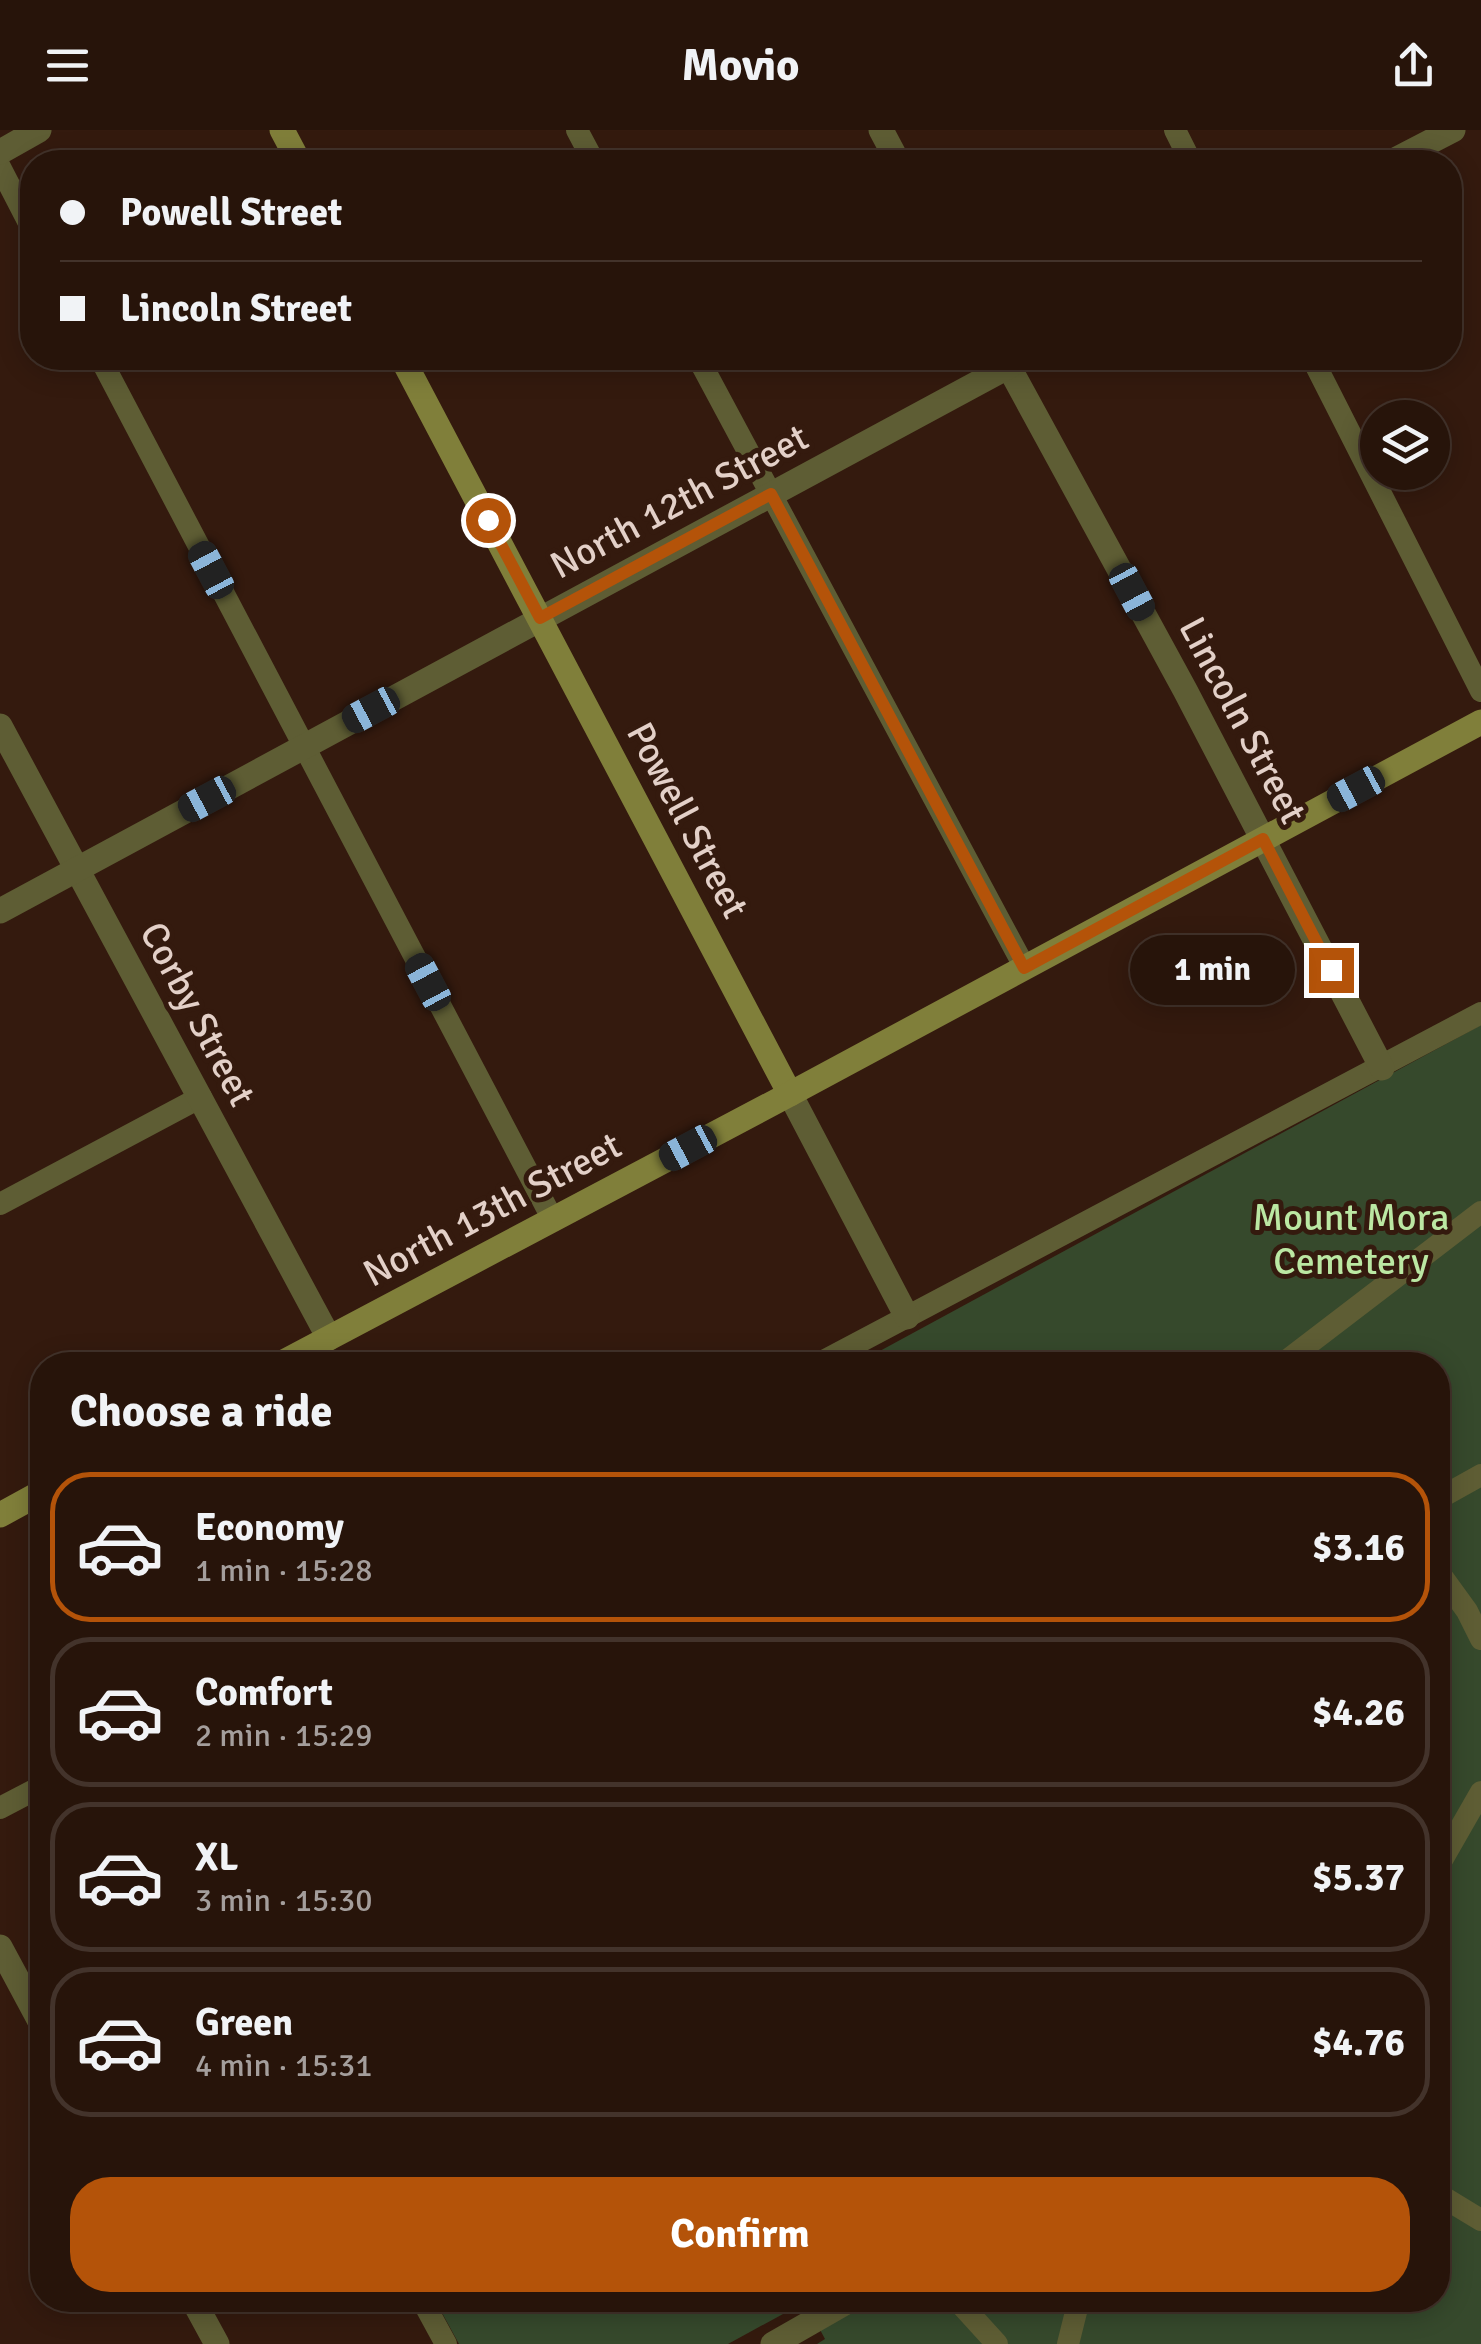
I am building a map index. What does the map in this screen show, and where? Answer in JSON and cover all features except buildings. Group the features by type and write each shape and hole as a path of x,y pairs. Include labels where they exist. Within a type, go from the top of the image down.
{"street":[{"path":"0,152 40,130"},
{"path":"1414,150 1453,130"},
{"name":"Powell Street","path":"408,370 906,1318"},
{"name":"North 12th Street","path":"0,911 994,370"},
{"name":"Lincoln Street","path":"1017,370 1382,1068"},
{"name":"North 13th Street","path":"303,1352 1481,722"},
{"name":"Corby Street","path":"0,726 329,1338"},
{"path":"0,1515 30,1499"},
{"path":"0,1947 30,2002"},
{"path":"199,2312 216,2344"},
{"path":"773,2344 829,2312"}],"lane":[{"path":"0,167 20,206"},
{"path":"106,370 552,1218"},
{"path":"704,370 1024,968"},
{"path":"1318,370 1481,691"},
{"path":"841,1352 1481,1013"},
{"path":"0,1204 201,1097"},
{"path":"1298,1352 1481,1212"},
{"path":"1450,1492 1481,1474"},
{"path":"1450,1588 1481,1638"},
{"path":"0,1808 30,1792"},
{"path":"1450,1853 1475,1825 1481,1792"},
{"path":"1450,2201 1481,2220"},
{"path":"429,2312 446,2344"},
{"path":"968,2312 997,2344"},
{"path":"1068,2344 1076,2312"}],"green space":[{"name":"Mount Mora Cemetery","path":"1481,1025 1481,2344 817,2344 825,2339 810,2312 1450,2312 1450,1352 878,1352"},
{"name":"Mount Mora Cemetery","path":"442,2312 787,2312 728,2344 459,2344"}],"route":[{"path":"488,520 540,618 771,494 1024,968 1263,839 1331,970"}]}
